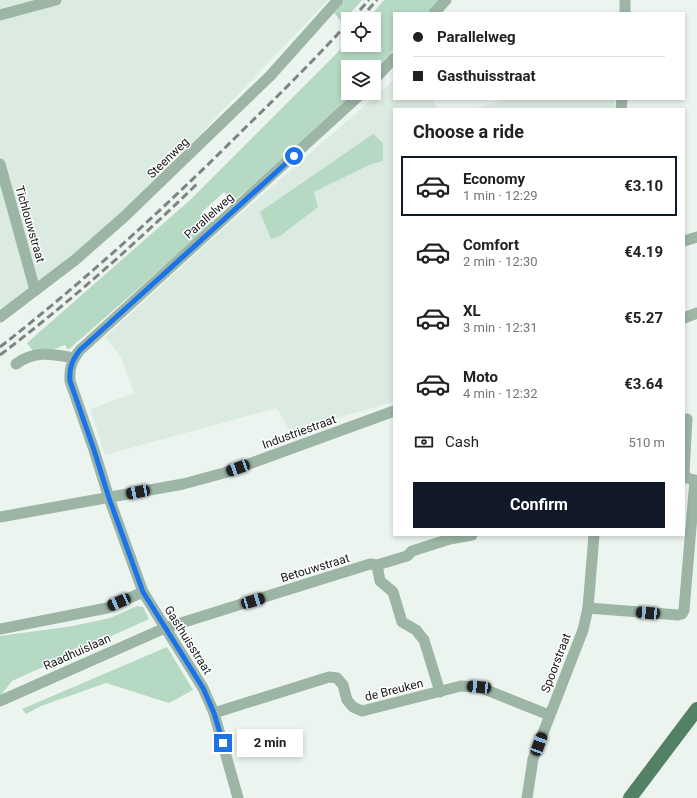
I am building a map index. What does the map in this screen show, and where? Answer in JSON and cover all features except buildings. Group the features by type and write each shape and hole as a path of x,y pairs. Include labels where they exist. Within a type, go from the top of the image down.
{"main road":[{"path":"630,798 697,709"}],"street":[{"path":"0,15 56,0"},
{"name":"Steenweg","path":"0,317 75,260 124,217 270,76 338,0"},
{"path":"435,12 446,0"},
{"path":"625,0 625,12"},
{"path":"381,72 393,59"},
{"name":"Parallelweg","path":"74,358 80,350 354,100"},
{"name":"Tichlouwstraat","path":"0,164 35,290"},
{"path":"685,241 697,237"},
{"path":"685,318 697,313"},
{"path":"16,364 23,359 39,354 54,354 74,358 70,369 70,381 109,498"},
{"name":"Industriestraat","path":"0,516 183,484 224,473 393,411"},
{"path":"685,462 689,419"},
{"path":"588,608 678,615 682,614 684,610 696,480 687,478 685,475"},
{"name":"Gasthuisstraat","path":"109,498 143,592 203,688 214,713 238,798"},
{"name":"Betouwstraat","path":"165,628 370,564 378,565 407,556 412,551 420,548 450,539 466,536"},
{"name":"Spoorstraat","path":"527,798 533,759 583,630 588,608 594,536"},
{"path":"378,565 380,581 393,592 402,622 416,630 424,640 440,692"},
{"path":"0,629 107,608 143,592"},
{"name":"Raadhuislaan","path":"0,701 165,628"},
{"name":"de Breuken","path":"214,713 329,677 337,678 343,685 347,700 353,707 362,711 462,686 479,687 549,715"}],"shaded area":[{"path":"0,0 328,0 102,237 0,311"},
{"path":"393,81 393,100 433,100 437,108 393,108 393,402 290,431 277,408 105,455 90,409 134,393 121,357 105,337 222,230 371,100 381,100 381,91"},
{"path":"504,100 614,100 614,108 478,108"}],"green space":[{"path":"345,0 362,0 351,12 341,12 341,21 334,13"},
{"path":"384,0 439,0 428,12 393,12 393,50 381,63 381,60 341,60 341,100 346,100 233,201 224,192 202,212 213,223 68,350 65,345 54,349 33,351 27,343 190,200 341,48 341,52 381,52 381,12 374,12"},
{"path":"373,134 383,143 383,161 369,165 314,192 318,207 280,236 271,239 260,212"},
{"path":"137,606 143,607 149,619 12,681 0,696 0,636 73,626 110,618"},
{"path":"167,647 193,690 169,703 106,683 41,706 26,714 22,709"}],"railway":[{"path":"358,12 369,0"},
{"path":"366,12 377,0"},
{"path":"0,347 96,268 157,213 217,156 341,30"},
{"path":"0,355 102,272 198,183"}],"route":[{"path":"223,743 214,713 203,688 143,592 109,498 70,381 70,369 74,358 80,350 294,156"}]}
